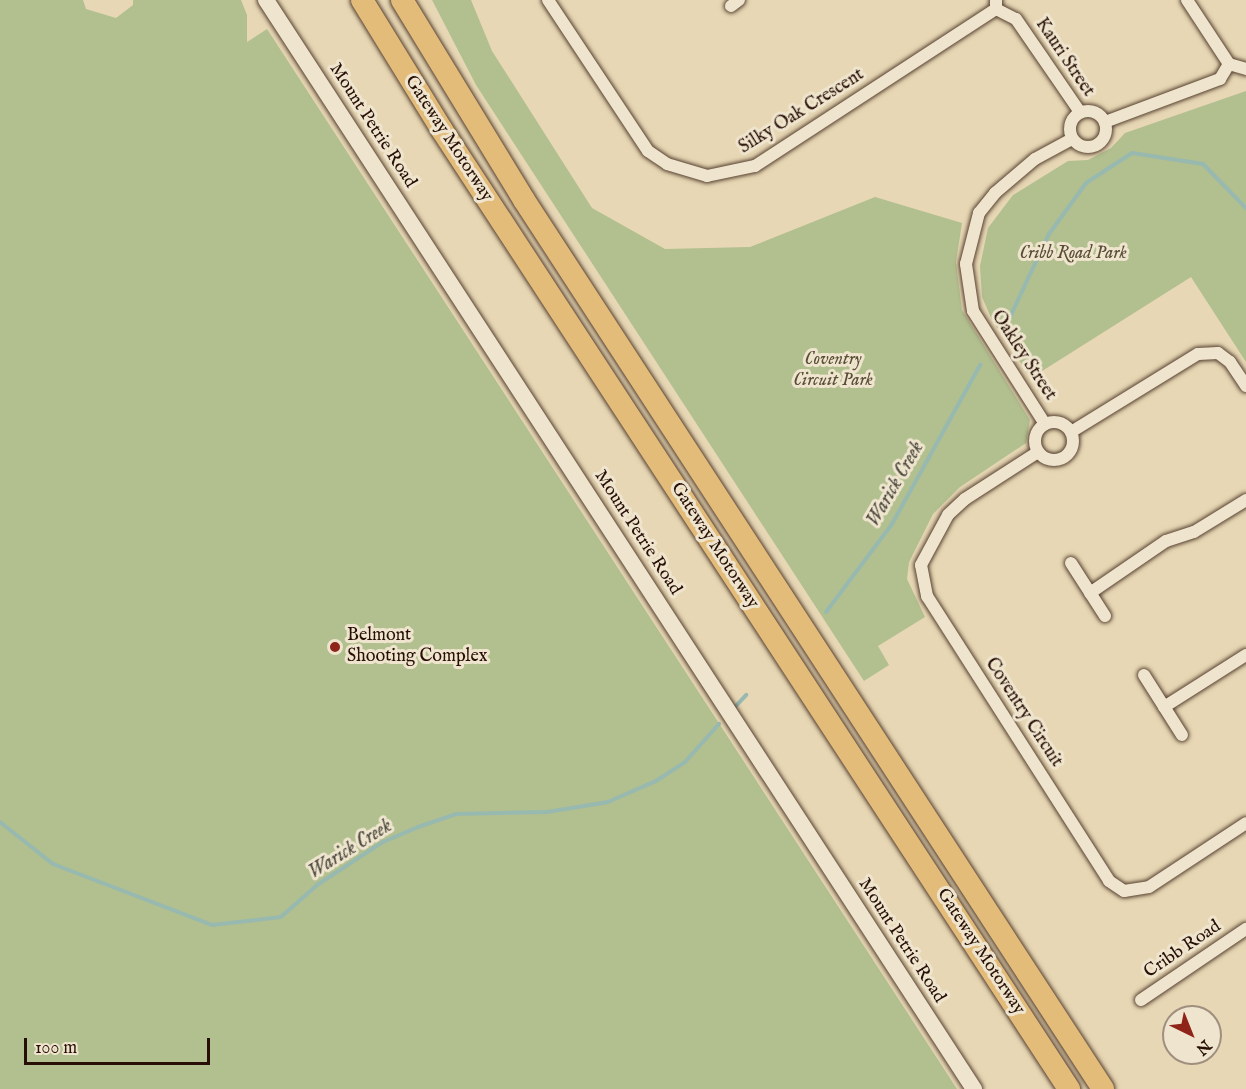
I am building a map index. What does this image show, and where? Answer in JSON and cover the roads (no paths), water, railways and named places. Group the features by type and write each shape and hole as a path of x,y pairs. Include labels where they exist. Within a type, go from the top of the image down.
{"highway":[{"name":"Gateway Motorway","path":"362,0 430,112 1069,1089"},
{"name":"Gateway Motorway","path":"402,0 524,200 1103,1089"}],"street":[{"name":"Mount Petrie Road","path":"266,0 974,1089"},
{"name":"Silky Oak Crescent","path":"548,0 648,151 667,164 707,176 755,166 996,4"},
{"path":"1187,0 1228,64 1246,69"},
{"name":"Kauri Street","path":"996,4 1016,19 1080,112"},
{"path":"1105,122 1220,79 1228,64"},
{"path":"1080,112 1095,112 1105,122 1105,136 1096,146 1082,147 1072,139 1070,124 1080,112"},
{"name":"Oakley Street","path":"1045,424 974,311 966,264 979,213 995,193 1035,159 1072,139"},
{"path":"1071,432 1198,354 1218,353 1230,362 1246,386"},
{"path":"1060,423 1071,432 1072,446 1064,457 1050,459 1038,452 1035,436 1045,424 1060,423"},
{"name":"Coventry Circuit","path":"1038,452 964,499 948,515 921,565 927,596 1110,881 1124,891 1149,887 1246,823"},
{"path":"1090,593 1166,541 1194,532 1246,500"},
{"path":"1071,563 1105,616"},
{"path":"1164,707 1246,655"},
{"path":"1144,675 1182,735"},
{"name":"Cribb Road","path":"1141,1000 1246,929"}],"waterway":[{"name":"Warick Creek","path":"1009,319 1049,234 1086,183 1132,153 1203,164 1246,208"},
{"name":"Warick Creek","path":"826,612 892,524 980,365"},
{"name":"Warick Creek","path":"734,708 746,695"},
{"name":"Warick Creek","path":"0,822 53,864 212,925 281,917 317,885 383,842 456,814 547,812 608,802 656,781 685,762 719,724"}],"place":[{"name":"Belmont Shooting Complex","path":"335,647"}],"park label":[{"name":"Cribb Road Park","path":"1073,254"},
{"name":"Coventry Circuit Park","path":"833,371"}]}
